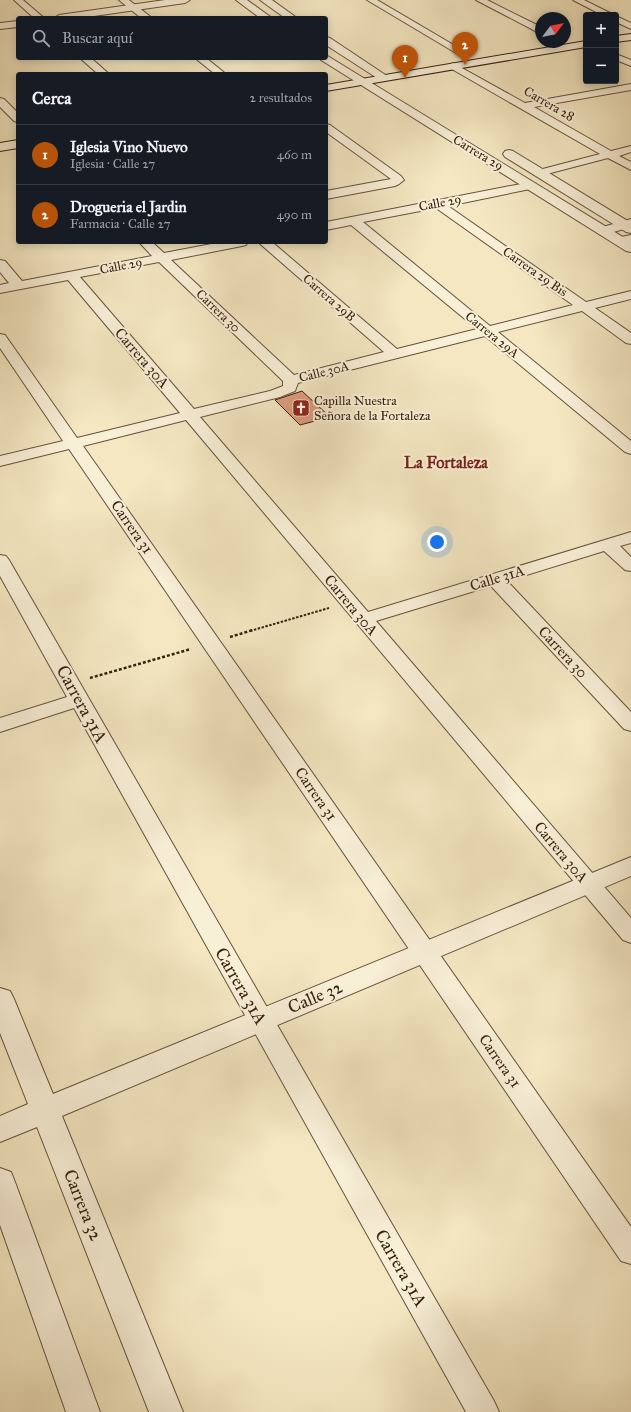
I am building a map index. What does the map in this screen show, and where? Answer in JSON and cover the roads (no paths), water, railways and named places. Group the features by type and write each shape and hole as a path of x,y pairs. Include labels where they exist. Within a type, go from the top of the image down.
{"street":[{"path":"18,0 36,16"},
{"path":"123,0 144,16"},
{"path":"74,16 185,0"},
{"path":"241,0 264,16"},
{"path":"265,0 289,16"},
{"path":"371,0 464,54"},
{"path":"480,0 535,28"},
{"path":"578,0 603,12"},
{"path":"619,20 631,26"},
{"path":"0,26 16,24"},
{"path":"619,29 631,26"},
{"path":"619,39 631,37"},
{"path":"571,39 583,42"},
{"path":"328,41 370,70 401,88"},
{"path":"328,88 583,42"},
{"path":"328,77 535,43"},
{"path":"619,58 631,63"},
{"path":"87,60 102,72"},
{"path":"203,60 218,72"},
{"name":"Carrera 29","path":"328,60 603,231 627,243"},
{"name":"Carrera 28","path":"453,66 631,167"},
{"path":"524,106 631,87"},
{"path":"0,102 16,117"},
{"path":"328,128 398,180 395,182 328,195"},
{"path":"0,147 16,144"},
{"name":"Carrera 29","path":"499,148 629,226"},
{"path":"539,173 631,149"},
{"name":"Calle 29","path":"328,226 531,186"},
{"name":"Carrera 29 Bis","path":"438,204 631,340"},
{"name":"Carrera 29A","path":"353,220 631,449"},
{"path":"603,231 629,226"},
{"name":"Carrera 30","path":"147,244 291,380"},
{"name":"Calle 29","path":"0,289 232,244"},
{"name":"Carrera 29B","path":"266,244 394,354"},
{"path":"0,264 18,286"},
{"name":"Carrera 30A","path":"71,275 631,934"},
{"name":"Calle 30A","path":"0,461 191,416 275,394 290,388 291,380 631,295"},
{"name":"Carrera 31","path":"0,338 631,1251"},
{"name":"Calle 31A","path":"363,619 631,537"},
{"path":"607,544 631,566"},
{"name":"Carrera 31A","path":"0,560 483,1412"},
{"name":"Carrera 30","path":"495,579 631,724"},
{"path":"0,725 79,700"},
{"name":"Calle 32","path":"0,1128 631,866"},
{"name":"Carrera 32","path":"0,999 166,1412"},
{"path":"0,1182 84,1412"}],"place":[{"name":"Drogueria el Jardin","path":"465,65"},
{"name":"Iglesia Vino Nuevo","path":"405,78"},
{"name":"Capilla Nuestra Señora de la Fortaleza","path":"301,408"}],"district":[{"name":"La Fortaleza","path":"446,462"}]}
